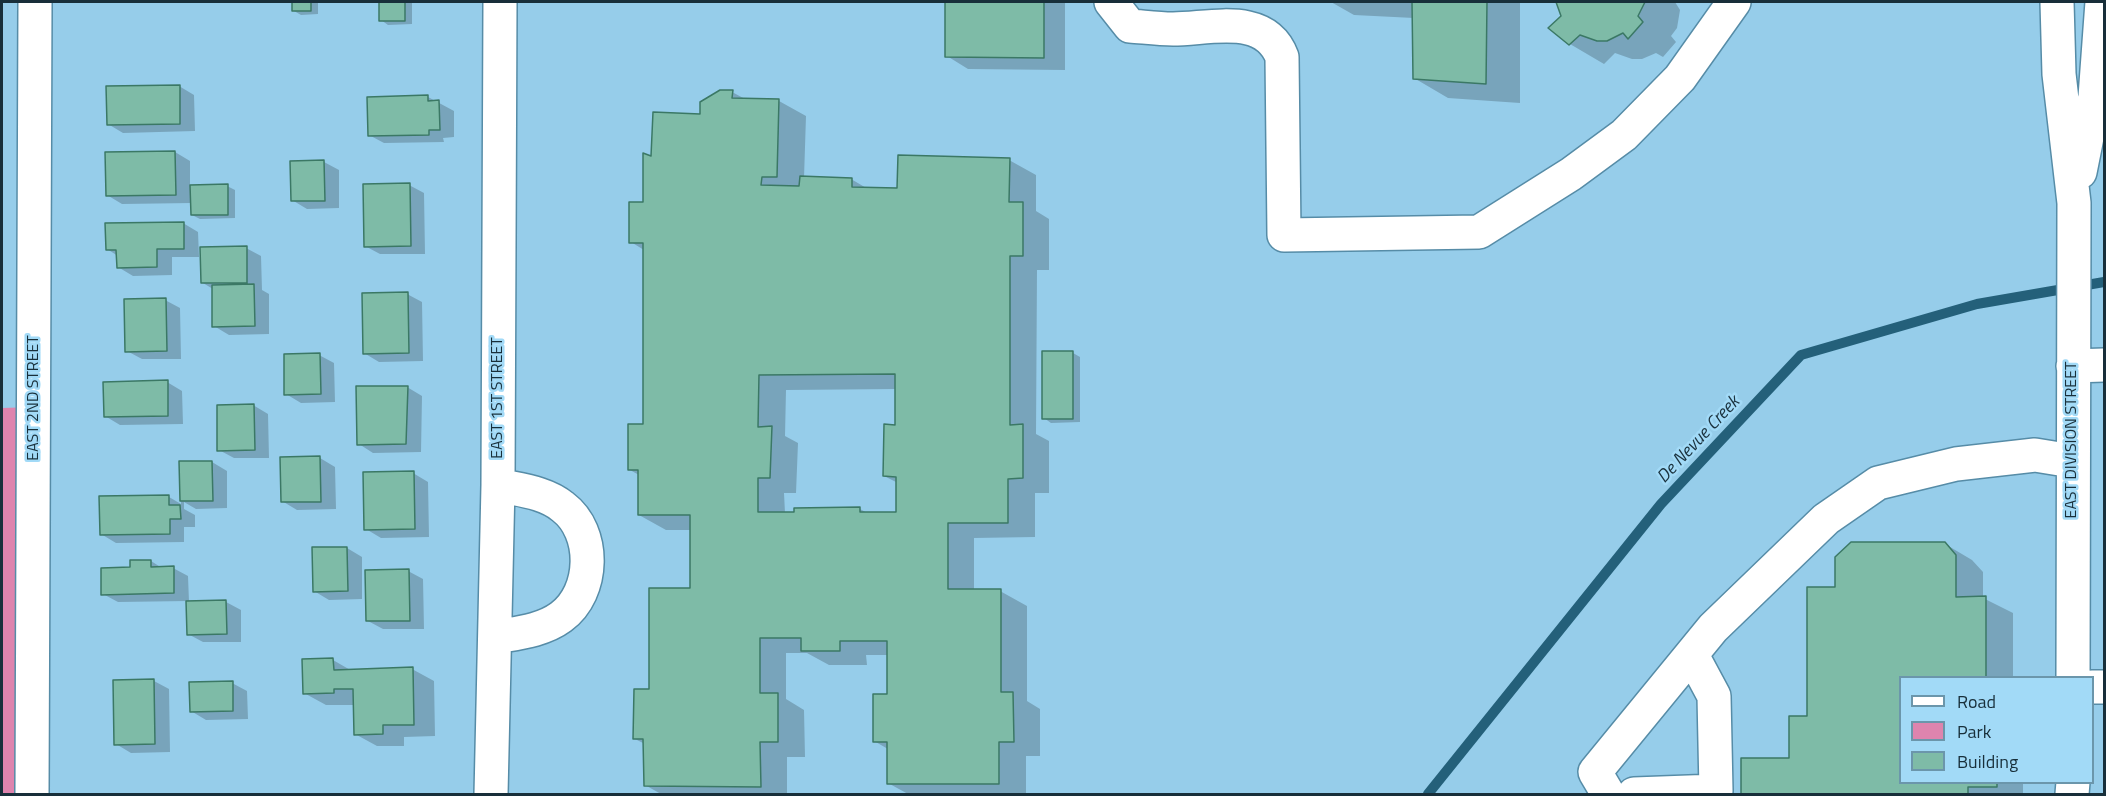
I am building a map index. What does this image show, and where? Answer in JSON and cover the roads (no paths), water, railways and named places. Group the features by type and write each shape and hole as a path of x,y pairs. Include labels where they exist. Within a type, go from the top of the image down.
{"street":[{"name":"EAST 2ND STREET","path":"32,795 35,2"},
{"name":"EAST 1ST STREET","path":"491,795 498,485 500,2"},
{"path":"1112,2 1130,26 1196,15 1260,31 1277,43 1282,57 1284,236 1479,232 1571,174 1624,135 1680,78 1734,2"},
{"name":"EAST DIVISION STREET","path":"2057,2 2059,74 2074,203 2073,676"},
{"name":"EAST DIVISION STREET","path":"2074,203 2095,97 2102,2"},
{"path":"2073,366 2104,365"},
{"path":"1608,795 1595,772 1713,628 1826,519 1878,483 1956,464 2035,455 2072,461"},
{"path":"495,637 546,626 562,616 572,606 581,590 587,551 584,533 563,506 546,496 498,485"},
{"path":"1634,795 1716,791 1714,696 1692,655"}],"waterway":[{"name":"De Nevue Creek","path":"1428,794 1661,504 1801,355 1977,304 2104,282"}]}
